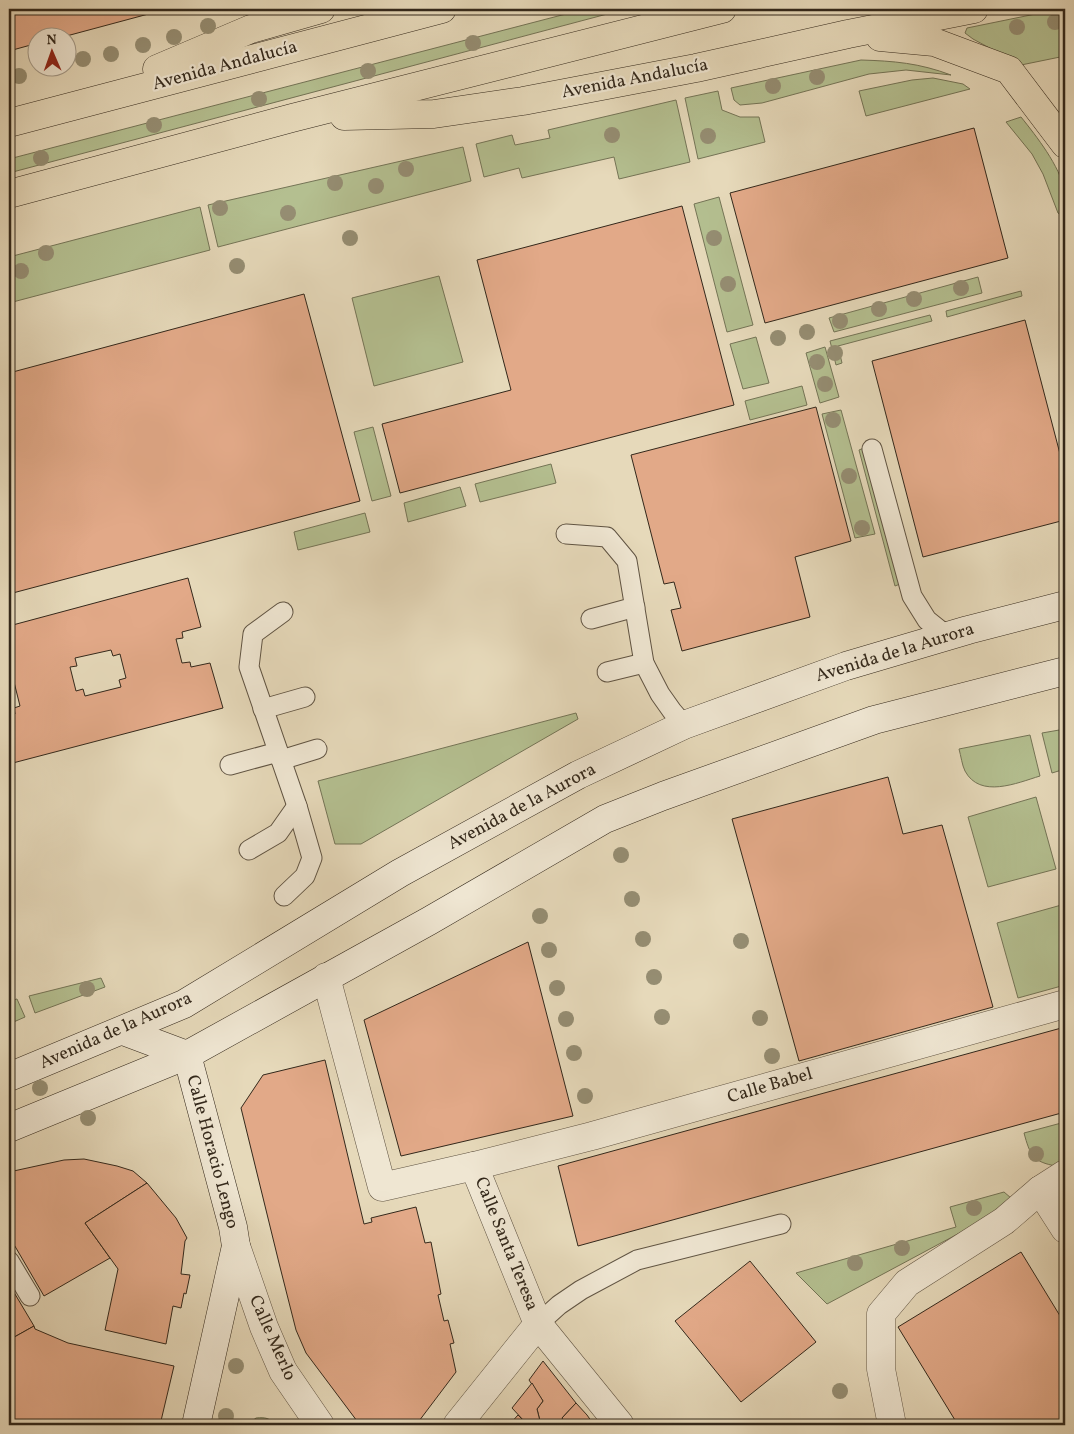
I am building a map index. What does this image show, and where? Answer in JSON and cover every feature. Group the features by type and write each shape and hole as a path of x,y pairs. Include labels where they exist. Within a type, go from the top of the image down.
{"main road":[{"path":"73,105 251,28 321,9"},
{"name":"Avenida Andalucía","path":"9,123 442,9"},
{"name":"Avenida Andalucía","path":"9,194 292,118 722,9"},
{"name":"Avenida Andalucía","path":"292,118 434,114 523,101 696,68 848,34 974,9"},
{"path":"848,34 934,42 1009,70 1065,144"}],"street":[{"name":"Avenida de la Aurora","path":"9,1077 184,1004 400,873 570,779 684,725 846,666 948,636 1065,606"},
{"path":"9,1128 187,1055 429,921 605,820 663,796 874,720 1065,671"},
{"name":"Calle Santa Teresa","path":"326,977 382,1187 474,1166 538,1324 620,1425"},
{"name":"Calle Babel","path":"474,1166 592,1136 1065,1004"},
{"path":"123,1031 187,1055"},
{"name":"Calle Horacio Lengo","path":"187,1055 233,1227 236,1246 196,1425"},
{"path":"892,1425 881,1369 882,1314 907,1283 1004,1221 1040,1190 1065,1174"},
{"path":"1040,1190 1065,1229"},
{"name":"Calle Merlo","path":"236,1246 264,1327 283,1371 320,1425"},
{"path":"457,1425 538,1324"}],"lane":[{"path":"872,449 912,596 928,620 948,636"},
{"path":"566,534 607,537 627,561 644,663 660,694 684,725"},
{"path":"591,619 634,607"},
{"path":"283,612 253,634 249,667 297,806 312,858 305,876 284,896"},
{"path":"607,672 644,663"},
{"path":"263,710 305,698"},
{"path":"230,765 317,749"},
{"path":"249,850 278,833 297,806"},
{"path":"538,1324 559,1305 581,1290 637,1260 781,1224"},
{"path":"9,1261 30,1296"}],"green space":[{"path":"585,9 626,9 9,173 9,159"},
{"path":"1065,9 1065,56 1021,65 965,33 967,28"},
{"path":"861,60 906,63 951,75 906,70 869,74 762,103 740,105 734,100 731,88"},
{"path":"933,78 963,84 970,89 866,116 859,91 912,80"},
{"path":"718,91 722,110 740,117 759,117 765,142 698,159 685,98"},
{"path":"676,100 690,162 619,179 614,157 522,178 519,168 484,177 476,144 512,135 515,145 550,138 548,130"},
{"path":"1021,117 1040,142 1058,171 1066,194 1065,218 1058,213 1043,174 1032,154 1006,122"},
{"path":"463,147 471,181 218,247 208,205"},
{"path":"719,197 753,325 727,332 694,204"},
{"path":"200,207 210,250 9,303 9,257"},
{"path":"439,276 463,362 374,386 352,298"},
{"path":"978,277 982,293 834,332 829,318"},
{"path":"1021,291 1022,296 947,317 946,311"},
{"path":"930,315 932,321 838,346 842,363 836,365 830,341"},
{"path":"756,337 769,383 743,389 730,344"},
{"path":"825,347 839,397 820,403 806,353"},
{"path":"802,386 807,405 750,420 745,401"},
{"path":"841,410 875,534 855,538 822,414"},
{"path":"373,427 391,496 372,501 354,432"},
{"path":"864,448 900,584 895,586 859,450"},
{"path":"551,464 556,483 480,502 475,484"},
{"path":"460,487 466,506 408,522 404,503"},
{"path":"365,513 370,532 298,550 294,532"},
{"path":"576,713 578,719 361,844 335,844 318,781"},
{"path":"1065,729 1065,769 1052,773 1042,733"},
{"path":"1030,735 1040,776 1010,785 989,787 980,785 972,780 965,771 959,749"},
{"path":"1036,797 1056,869 988,887 968,817"},
{"path":"1065,904 1065,985 1018,998 997,923"},
{"path":"101,978 105,987 35,1013 29,996"},
{"path":"17,999 25,1017 9,1024 9,1001"},
{"path":"1065,1122 1065,1161 1056,1166 1037,1160 1028,1147 1024,1133"},
{"path":"1004,1192 1011,1198 1010,1206 827,1304 796,1273 956,1227 950,1207"},
{"path":"256,1418 267,1418 275,1425 247,1425"}],"building":[{"path":"9,9 167,9 78,33 78,28 28,28 28,46 9,51"},
{"path":"974,128 1008,258 765,323 730,193"},
{"path":"682,206 734,405 400,493 382,424 511,390 477,260"},
{"path":"304,294 360,501 9,594 9,373"},
{"path":"1025,320 1065,473 1065,512 1061,521 923,557 872,361"},
{"path":"816,407 851,541 795,557 810,617 682,651 671,610 681,608 674,582 664,584 631,455"},
{"path":"188,578 201,627 182,632 183,638 176,639 182,663 190,662 191,667 210,663 223,708 9,764 9,716 15,714 14,708 20,706 14,682 9,684 9,626","holes":["111,650 113,656 120,654 126,678 119,680 121,687 85,696 83,689 76,691 70,667 77,666 75,658"]},
{"path":"888,777 903,834 942,825 993,1007 799,1061 732,819"},
{"path":"528,942 573,1116 401,1156 364,1020"},
{"path":"1065,1027 1065,1112 578,1246 558,1166"},
{"path":"325,1060 364,1224 372,1222 371,1218 416,1207 425,1243 431,1242 441,1294 438,1295 444,1321 448,1320 454,1343 450,1344 456,1372 416,1425 360,1425 306,1353 296,1330 279,1263 241,1108 263,1075"},
{"path":"84,1159 133,1171 147,1183 85,1223 110,1258 44,1296 9,1236 9,1172 64,1160"},
{"path":"147,1183 176,1218 187,1238 181,1274 190,1275 181,1308 173,1306 166,1344 105,1330 118,1269 85,1223"},
{"path":"1021,1252 1065,1324 1065,1425 958,1425 898,1327"},
{"path":"750,1261 816,1342 741,1402 675,1321"},
{"path":"9,1284 34,1326 9,1340"},
{"path":"34,1326 35,1329 68,1343 174,1366 160,1425 9,1425 9,1340"},
{"path":"543,1361 576,1403 562,1418 567,1425 541,1425 537,1409 543,1401 529,1380"},
{"path":"532,1383 543,1401 537,1409 541,1425 522,1425 525,1422 512,1408"},
{"path":"576,1403 594,1425 567,1425 562,1418"},
{"path":"518,1415 525,1422 522,1425 509,1425"}]}
